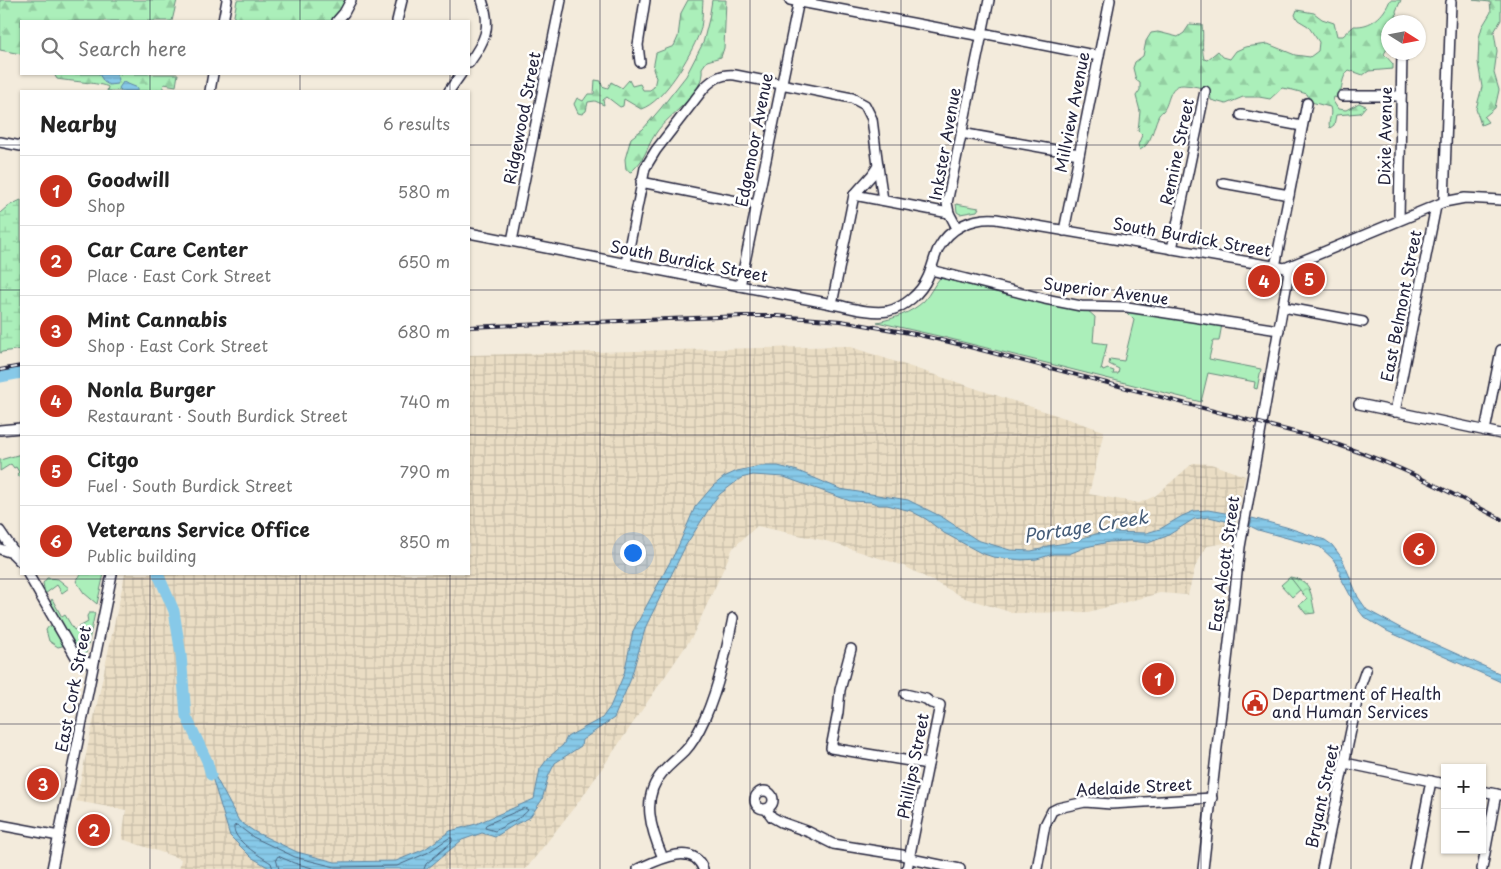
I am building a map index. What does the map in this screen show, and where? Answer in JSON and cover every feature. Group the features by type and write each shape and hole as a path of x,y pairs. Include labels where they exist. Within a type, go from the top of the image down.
{"street":[{"path":"223,20 227,0"},
{"path":"338,20 351,0"},
{"path":"397,20 402,0"},
{"path":"470,62 486,36 488,26 487,13 482,0"},
{"name":"Ridgewood Street","path":"512,241 561,0"},
{"path":"640,62 638,45 646,0"},
{"path":"796,0 1099,56"},
{"name":"Edgemoor Avenue","path":"740,286 796,0"},
{"name":"Inkster Avenue","path":"957,228 949,213 947,203 989,0"},
{"name":"Millview Avenue","path":"1064,231 1110,0"},
{"name":"East Belmont Street","path":"1396,412 1440,204 1451,2"},
{"name":"Dixie Avenue","path":"1400,220 1402,60"},
{"path":"210,90 213,75"},
{"path":"450,90 460,75"},
{"path":"626,263 645,168 656,150 704,88 723,75 735,75 852,98 865,105 872,119 883,200"},
{"name":"Remine Street","path":"1172,249 1205,91"},
{"path":"1342,96 1401,96"},
{"path":"1275,267 1307,103"},
{"path":"1241,115 1302,126"},
{"path":"961,134 1079,154"},
{"path":"0,142 20,146"},
{"path":"832,304 854,195 878,166"},
{"path":"641,182 756,205"},
{"path":"1223,183 1289,195"},
{"path":"854,195 949,213"},
{"name":"South Burdick Street","path":"957,228 966,222 987,218 1275,267 1290,266 1440,204 1465,198 1501,200"},
{"path":"931,270 941,244 957,228"},
{"name":"South Burdick Street","path":"470,233 832,304 879,311 890,310 904,304 919,291 928,279 931,270"},
{"name":"East Alcott Street","path":"1203,869 1245,516 1290,266"},
{"name":"Superior Avenue","path":"931,270 1045,299 1081,306 1127,307 1279,330"},
{"path":"1283,307 1363,322"},
{"path":"1485,431 1501,350"},
{"path":"1360,404 1501,434"},
{"path":"0,430 20,428"},
{"path":"0,531 19,559"},
{"path":"0,549 6,550 19,559"},
{"path":"29,575 76,657 93,665"},
{"name":"East Cork Street","path":"52,869 112,575"},
{"path":"662,858 651,826 650,803 652,791 658,777 687,749 696,737 706,717 723,664 734,618"},
{"path":"851,649 840,690 831,748 928,764"},
{"name":"Bryant Street","path":"1322,869 1360,687 1366,670"},
{"name":"Phillips Street","path":"905,694 926,699 931,703 940,705 907,869"},
{"path":"1345,763 1441,783"},
{"path":"1414,869 1431,781"},
{"path":"1482,869 1498,794"},
{"name":"Adelaide Street","path":"1037,869 1045,825 1052,811 1058,808 1085,802 1111,804 1212,798"},
{"path":"766,809 772,817 781,822 833,844 910,857 916,860 960,869"},
{"path":"0,825 58,836"},
{"path":"638,869 662,858 690,854 703,869"}],"shaded area":[{"path":"848,346 1104,431 1089,494 1139,503 1155,496 1193,463 1211,464 1245,476 1232,542 1207,546 1195,567 1188,595 1160,593 1088,612 1013,613 965,598 904,566 826,541 757,526 733,548 692,637 583,796 526,869 179,869 181,859 122,839 126,810 76,801 125,575 470,575 470,355"}],"green space":[{"path":"0,0 177,0 172,20 20,20 20,54 0,50"},
{"path":"237,0 346,0 335,20 233,20"},
{"path":"688,0 703,0 702,22 695,43 683,66 667,88 650,105 641,109 624,99 623,106 620,107 607,97 603,100 604,105 595,101 588,102 586,111 582,114 578,113 574,104 577,98 583,101 588,94 594,94 595,80 601,81 602,86 608,88 611,82 622,88 629,80 632,86 640,84 643,90 650,90 654,87 656,78 653,69 656,53 674,46 678,37 681,13"},
{"path":"712,0 726,0 724,48 721,57 707,61 702,68 698,87 656,133 643,158 631,172 626,170 625,159 631,138 643,129 686,76 703,43"},
{"path":"1390,0 1401,0 1396,11 1397,15 1381,15 1381,60 1389,60 1393,64 1393,69 1369,71 1363,75 1349,70 1346,73 1338,98 1334,97 1333,101 1338,109 1346,110 1359,103 1366,106 1360,113 1336,115 1334,125 1330,128 1330,107 1311,102 1307,94 1282,88 1270,99 1243,97 1226,104 1211,100 1210,90 1183,85 1178,86 1172,91 1165,108 1158,116 1150,140 1140,150 1138,145 1142,135 1138,131 1140,111 1136,96 1140,90 1140,83 1136,80 1133,68 1135,62 1143,56 1146,41 1151,33 1158,32 1178,37 1184,33 1190,24 1202,25 1203,55 1204,59 1207,60 1218,51 1223,57 1230,59 1236,51 1245,47 1268,44 1295,55 1310,57 1318,51 1319,42 1308,26 1298,20 1295,15 1297,10 1314,13 1322,19 1334,23 1337,36 1343,36 1354,26 1366,25 1376,19"},
{"path":"1473,0 1501,0 1501,20 1494,32 1497,51 1494,73 1499,90 1495,108 1484,117 1488,122 1481,125 1476,109 1482,87 1478,62 1479,38 1482,27 1491,12 1490,2"},
{"path":"55,75 178,75 176,86 164,84 162,90 107,90 108,87 92,83 57,79"},
{"path":"20,200 20,349 0,353 0,213 8,206"},
{"path":"956,204 979,208 977,211 960,214 957,212"},
{"path":"940,278 1013,296 1086,309 1095,317 1093,342 1107,344 1101,370 1108,369 1114,371 1113,374 1118,374 1119,369 1109,364 1110,359 1124,361 1134,320 1125,311 1126,309 1222,324 1219,341 1213,341 1209,359 1261,369 1257,389 1254,388 1255,382 1208,373 1201,402 877,322 902,315 919,305"},
{"path":"20,454 20,476 17,474 19,472 16,467 14,468 11,464 0,471 0,460"},
{"path":"80,575 104,575 97,604 84,593 76,581"},
{"path":"1290,577 1301,589 1292,597 1281,585"},
{"path":"1290,577 1307,585 1315,613 1306,614 1299,605 1307,599"},
{"path":"47,578 58,579 69,588 62,593 57,585 45,594 43,583"},
{"path":"52,599 62,617 65,615 74,630 88,622 87,616 89,613 95,613 86,654 79,653 50,603"},
{"path":"49,626 55,627 66,645 58,647 49,641 46,630"}],"water":[{"path":"100,75 117,75 119,79 117,84 109,85 104,82"},
{"path":"123,82 138,88 138,90 120,90 119,88"},
{"path":"760,466 778,466 798,471 840,489 908,500 942,517 977,540 1010,550 1031,551 1099,533 1146,533 1160,529 1194,511 1208,510 1236,515 1234,523 1209,517 1194,519 1167,536 1148,543 1130,541 1109,542 1086,547 1069,554 1053,554 1037,559 1022,560 993,557 981,553 944,533 926,519 911,511 871,502 850,501 784,477 753,475 741,478 714,501 686,545 646,626 630,681 614,718 582,740 581,746 555,763 548,777 542,800 529,818 495,837 482,833 462,840 427,869 271,869 251,857 230,836 207,761 239,821 255,832 297,852 335,862 396,861 425,849 450,831 476,824 534,799 540,769 549,757 563,745 567,737 602,718 610,707 624,674 633,631 677,549 695,507 713,486 724,477 737,471"},
{"path":"1252,518 1325,540 1332,545 1342,558 1358,597 1367,610 1406,631 1501,674 1501,682 1387,631 1364,617 1342,580 1333,559 1320,547 1258,530 1250,526"}],"waterway":[{"path":"0,377 20,373"},
{"path":"158,575 174,611 181,655 186,716 207,761 211,775"}],"railway":[{"path":"470,327 778,316 841,321 915,334 1317,438 1360,452 1401,469 1501,519"},
{"path":"0,370 20,366"}],"place":[{"name":"Citgo","path":"1309,279"},
{"name":"Nonla Burger","path":"1264,281"},
{"name":"Veterans Service Office","path":"1419,549"},
{"name":"Goodwill","path":"1158,679"},
{"name":"Department of Health and Human Services","path":"1255,703"},
{"name":"Mint Cannabis","path":"43,784"},
{"name":"Car Care Center","path":"94,830"}],"water label":[{"name":"Portage Creek","path":"1086,527"}]}
